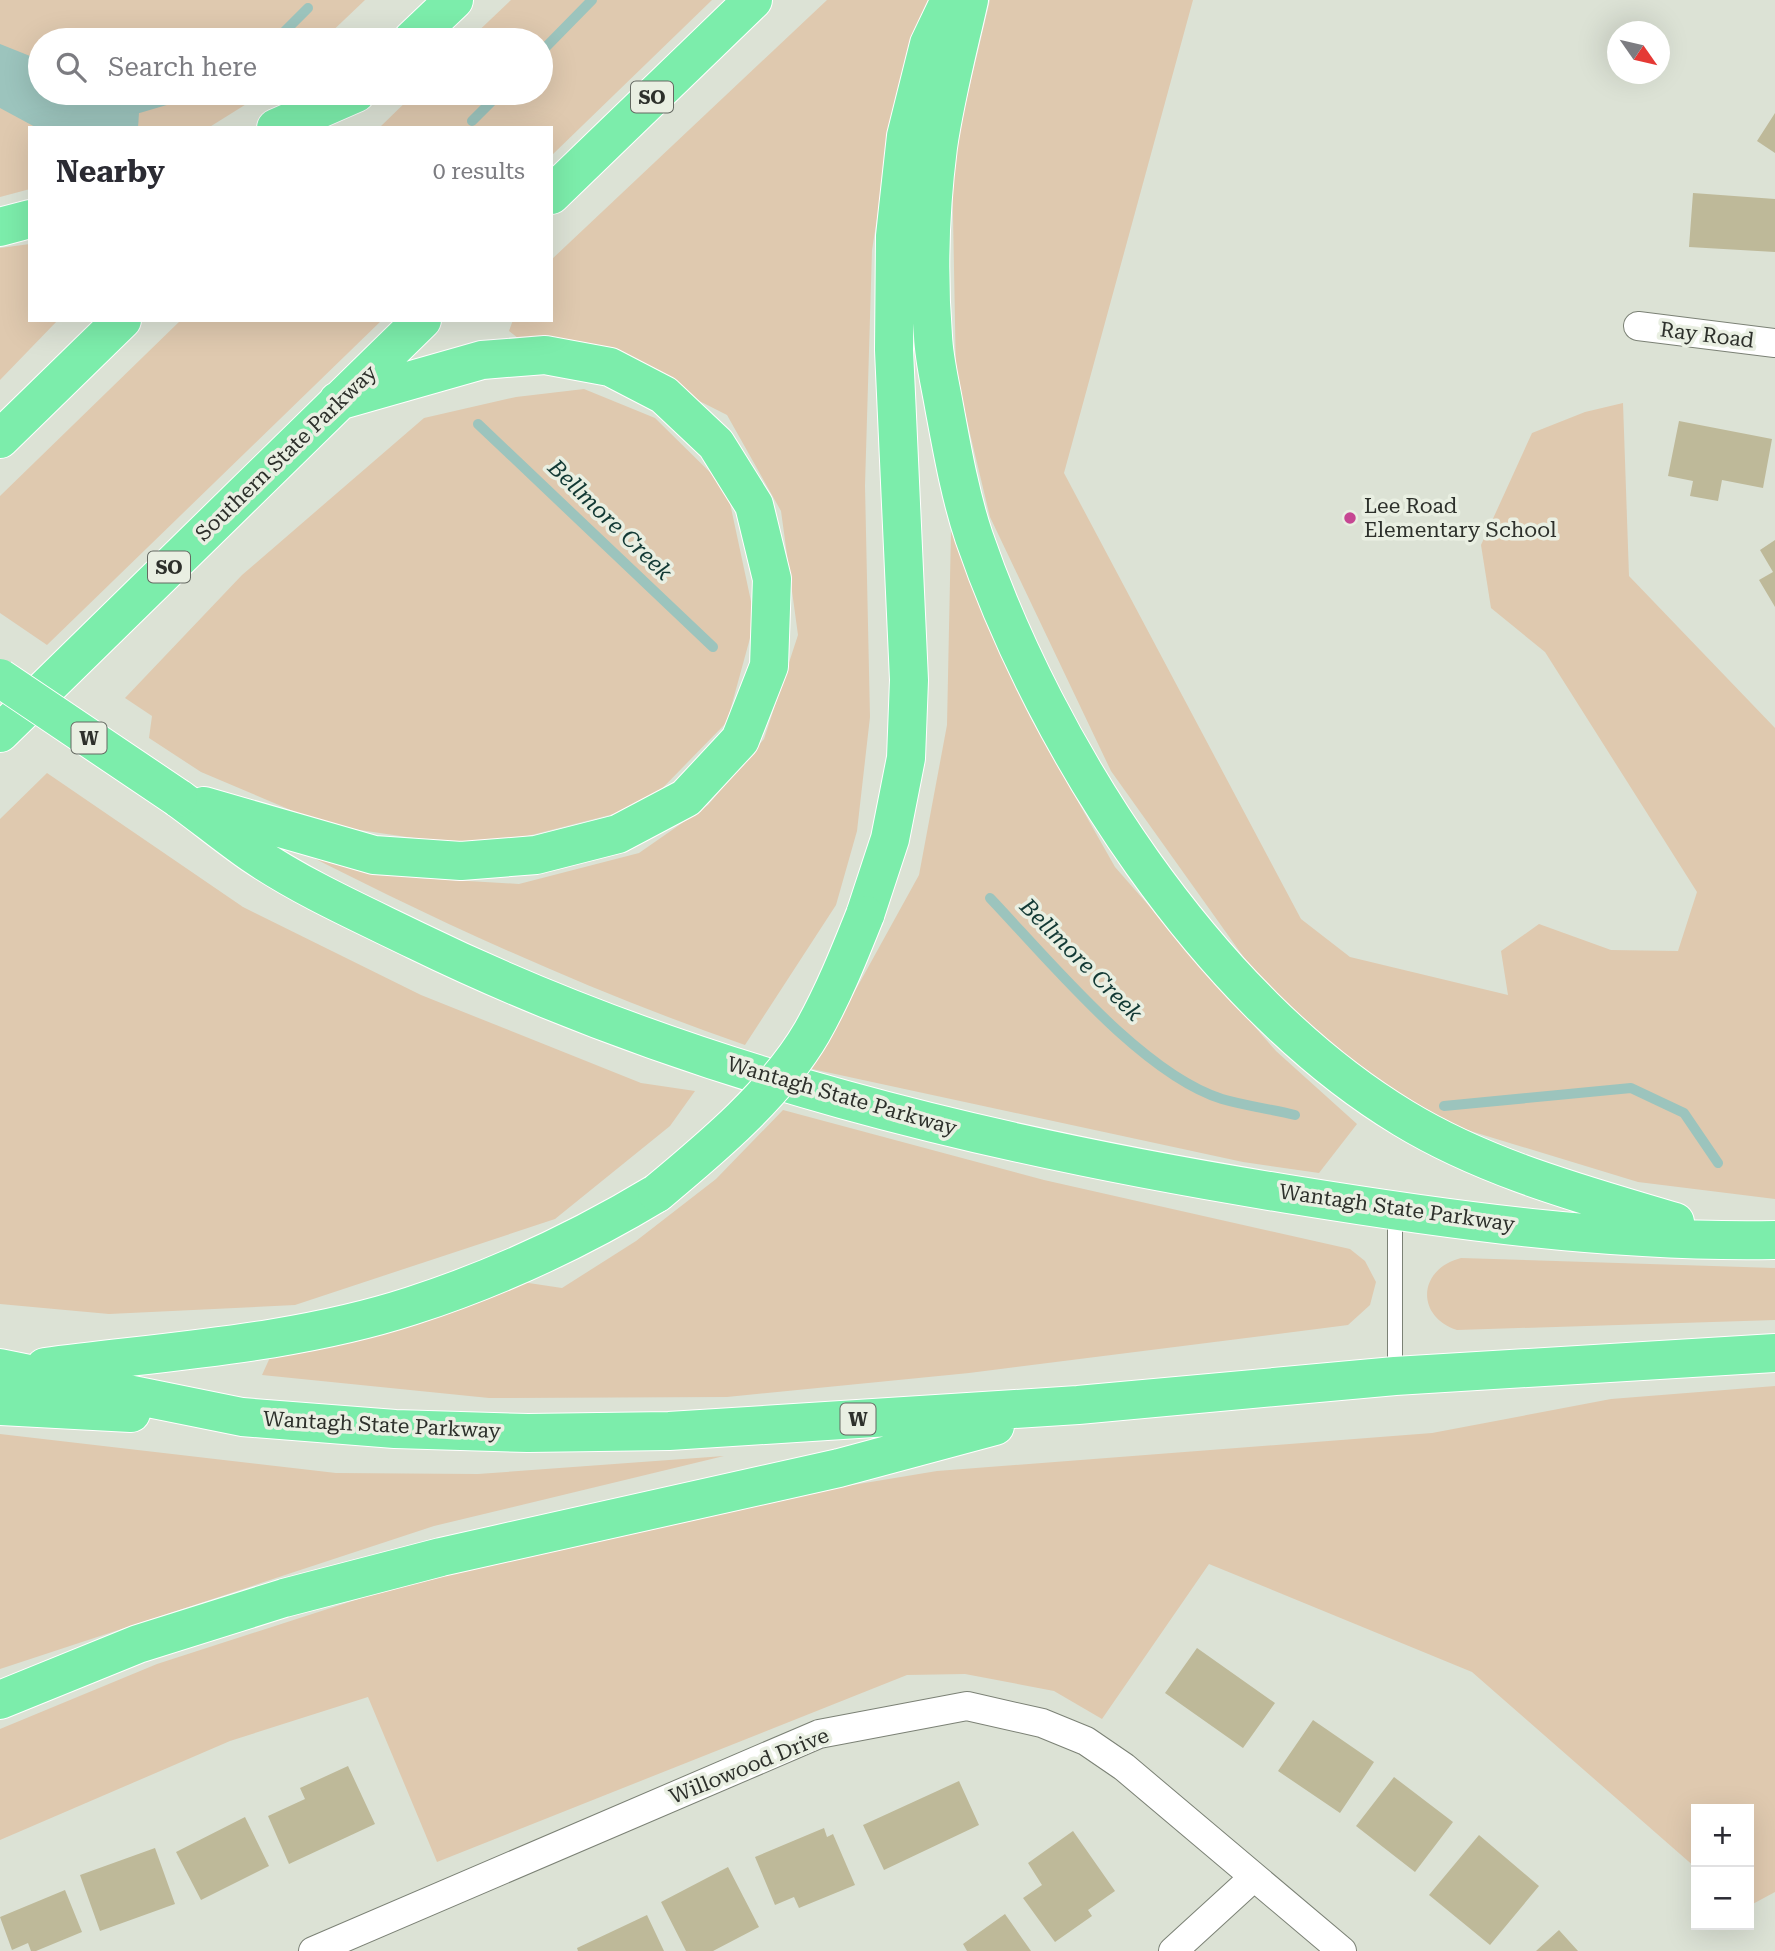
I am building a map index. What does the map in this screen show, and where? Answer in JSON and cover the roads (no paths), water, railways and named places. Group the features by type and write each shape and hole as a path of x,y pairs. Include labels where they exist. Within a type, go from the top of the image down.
{"highway":[{"path":"424,28 453,0"},
{"name":"SO","path":"553,193 753,0"},
{"path":"4,1382 266,1339 410,1307 507,1272 592,1232 657,1193 723,1138 768,1089 810,1035 842,974 865,915 890,839 906,758 909,680 894,350 895,236 906,136 929,44 950,0"},
{"path":"968,0 939,144 930,241 933,340 950,437 974,536 1014,634 1063,734 1115,822 1177,908 1243,988 1290,1034 1341,1077 1404,1118 1465,1151 1534,1179 1734,1241"},
{"path":"281,126 329,105"},
{"path":"323,126 345,105"},
{"path":"0,227 28,220"},
{"path":"0,439 120,322"},
{"name":"Southern State Parkway","path":"0,733 420,322"},
{"path":"178,798 374,855 461,861 536,855 618,834 686,798 740,740 765,678 769,666 772,579 754,505 716,444 664,395 610,367 545,355 482,360 338,401"},
{"name":"Wantagh State Parkway","path":"0,678 178,798 254,855 462,963 603,1021 714,1059 885,1112 1048,1151 1395,1212 1578,1232 1734,1241 1775,1240"},
{"name":"Wantagh State Parkway","path":"4,1382 242,1417 395,1429 528,1433 669,1431 1078,1405 1395,1376 1775,1353"},
{"path":"0,1700 138,1644 284,1598 441,1557 839,1468 1078,1405"}],"street":[{"name":"Ray Road","path":"1639,327 1775,343"},
{"name":"Willowood Drive","path":"313,1951 819,1734 967,1706 1042,1723 1086,1741 1124,1767 1342,1951"},
{"path":"1173,1951 1254,1877"}],"lane":[{"path":"1395,1212 1395,1376"}],"water":[{"path":"0,44 28,55 28,105 139,105 138,126 33,126 0,108"}],"waterway":[{"path":"553,40 592,0"},
{"name":"Bellmore Creek","path":"288,28 308,8"},
{"name":"Bellmore Creek","path":"125,107 139,108 149,105"},
{"path":"472,121 488,105"},
{"name":"Bellmore Creek","path":"478,424 713,647"},
{"name":"Bellmore Creek","path":"990,898 1098,1012 1160,1066 1191,1086 1222,1099 1295,1115"},
{"name":"Bellmore Creek","path":"1444,1106 1631,1088 1684,1113 1718,1163"}],"place":[{"name":"Lee Road Elementary School","path":"1350,518"}]}
